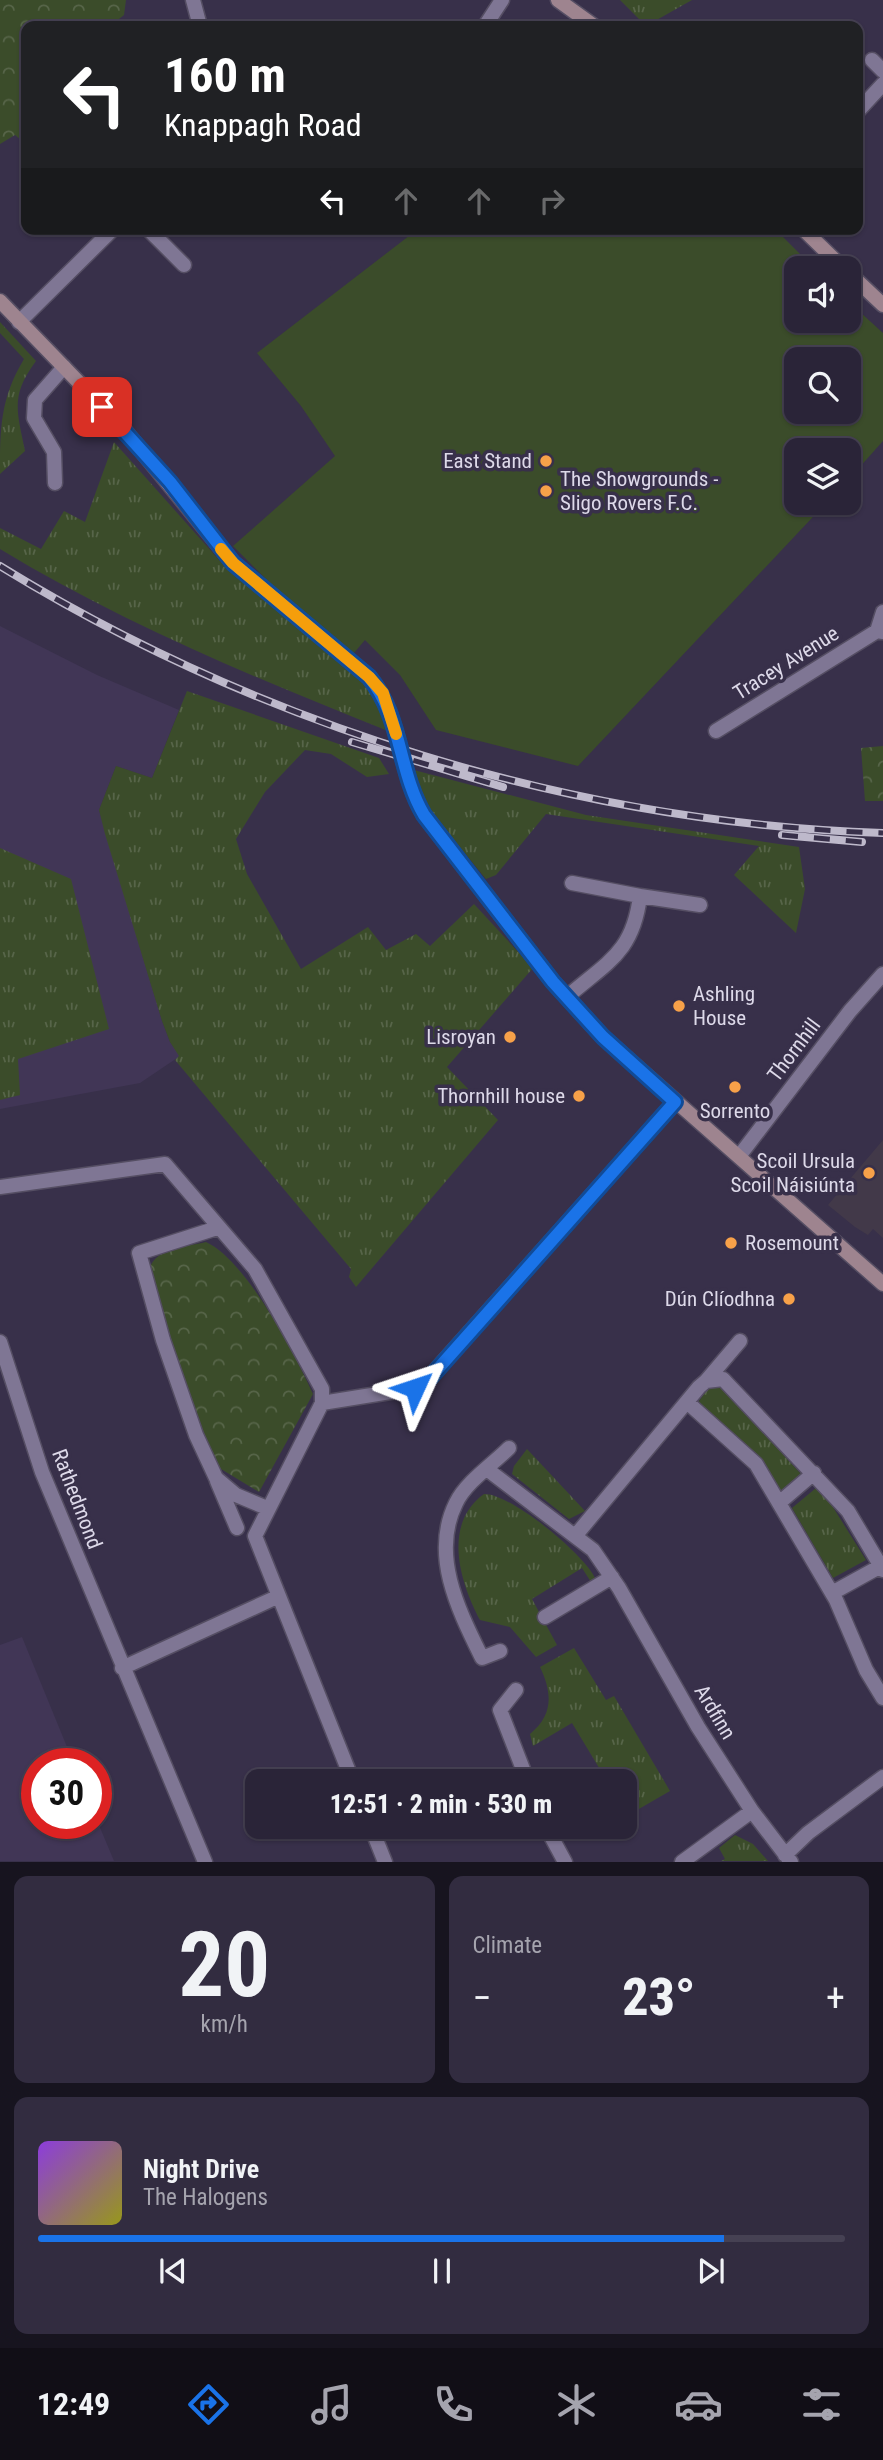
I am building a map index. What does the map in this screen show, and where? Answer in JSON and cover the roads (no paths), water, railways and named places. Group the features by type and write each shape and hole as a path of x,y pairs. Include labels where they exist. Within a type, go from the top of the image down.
{"main road":[{"path":"558,0 587,21"},
{"path":"809,235 831,256"},
{"path":"861,284 883,305"},
{"path":"0,301 162,473 233,563 369,677 383,693 391,711 411,794 424,815 567,996 603,1037 675,1102 740,1155 883,1284"}],"street":[{"path":"193,0 199,21"},
{"path":"488,21 502,0"},
{"path":"872,60 883,71"},
{"path":"863,106 883,84"},
{"path":"19,321 107,235"},
{"path":"154,235 184,265"},
{"path":"55,482 54,453 34,418 35,400 64,367"},
{"name":"Tracey Avenue","path":"716,731 880,632 883,612"},
{"path":"572,883 700,905"},
{"path":"567,996 615,956 631,938 640,896"},
{"name":"Thornhill","path":"740,1155 850,1010 883,974"},
{"path":"323,1403 415,1388 428,1380 675,1102"},
{"path":"0,1187 165,1164 217,1228 255,1269 322,1390 323,1403 254,1535 348,1769"},
{"path":"217,1228 139,1253 163,1339 196,1435 237,1528"},
{"path":"576,1535 740,1341"},
{"name":"Rathedmond","path":"0,1342 42,1472 205,1861"},
{"path":"706,1381 723,1379 729,1384 853,1518 882,1568 832,1593"},
{"path":"687,1402 756,1464 832,1593 866,1670 883,1698"},
{"path":"500,1651 482,1658 452,1591 445,1560 456,1503 509,1448"},
{"name":"Ardfinn","path":"488,1470 593,1550 612,1577 698,1727 752,1811 788,1858"},
{"path":"779,1503 814,1473"},
{"path":"216,1478 236,1495 267,1508"},
{"path":"545,1617 612,1577"},
{"path":"122,1668 277,1597"},
{"path":"516,1690 500,1710 523,1769"},
{"path":"788,1858 808,1833 883,1777"},
{"path":"682,1861 752,1811"},
{"path":"376,1839 384,1861"},
{"path":"553,1839 565,1861"}],"railway":[{"path":"0,566 101,623 205,674 314,719 425,756 538,787 652,810 768,825 883,833"},
{"path":"352,742 503,787"},
{"path":"782,835 862,842"}],"place":[{"name":"East Stand","path":"546,461"},
{"name":"The Showgrounds - Sligo Rovers F.C.","path":"546,491"},
{"name":"Ashling House","path":"679,1006"},
{"name":"Lisroyan","path":"510,1037"},
{"name":"Sorrento","path":"735,1087"},
{"name":"Thornhill house","path":"579,1096"},
{"name":"Scoil Ursula Scoil Náisiúnta","path":"869,1173"},
{"name":"Rosemount","path":"731,1243"},
{"name":"Dún Clíodhna","path":"789,1299"}]}
